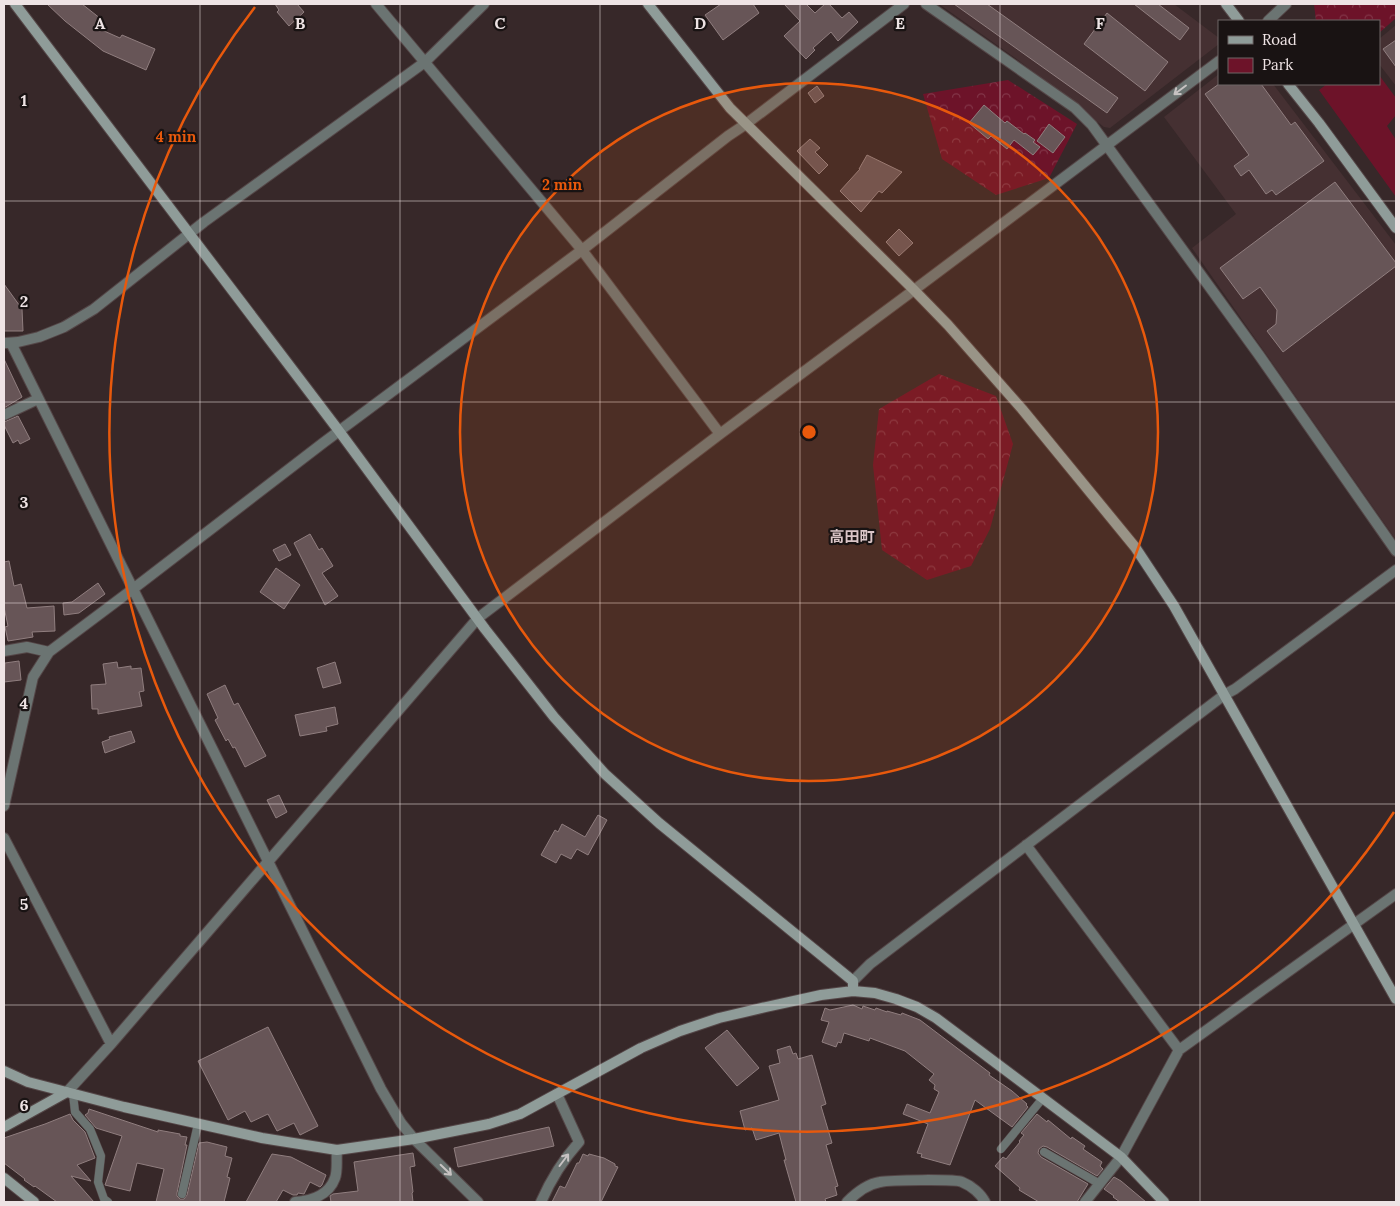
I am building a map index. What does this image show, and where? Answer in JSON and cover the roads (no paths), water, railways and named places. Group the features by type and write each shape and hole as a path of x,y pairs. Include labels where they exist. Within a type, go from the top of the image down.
{"street":[{"path":"15,4 339,431 478,618 554,717 605,774 658,823 853,986 917,1007 936,1018 1120,1157 1164,1202"},
{"path":"376,4 582,250 720,434"},
{"path":"478,1202 414,1139 401,1123 381,1089 38,399 7,343 39,336 64,327 94,309 190,235 425,62 484,4"},
{"path":"648,4 730,108 948,325 1022,409 1135,547 1174,606 1396,999"},
{"path":"4,806 33,677 49,652 339,431 582,250 728,136 904,4"},
{"path":"926,4 1075,108 1092,125 1259,356 1396,551"},
{"path":"1226,4 1238,20"},
{"path":"1269,20 1286,4"},
{"path":"4,1127 70,1093 110,1044 478,618 720,434 1218,62"},
{"path":"1289,85 1319,122 1396,228"},
{"path":"4,415 38,399"},
{"path":"4,1071 28,1082 198,1124 262,1138 337,1150 414,1139 489,1124 520,1114 641,1048 680,1031 719,1018 853,986 870,964 1224,695 1235,689 1396,570"},
{"path":"4,651 27,647 49,652"},
{"path":"4,838 110,1044"},
{"path":"1026,845 1179,1050"},
{"path":"1085,1202 1120,1157 1179,1050 1396,894"},
{"path":"541,1202 549,1182 563,1160 578,1142 557,1094"},
{"path":"295,1202 306,1202 318,1197 330,1188 335,1177 337,1150"},
{"path":"4,1178 34,1202"},
{"path":"847,1202 863,1188 880,1182 939,1181 962,1182 981,1194 986,1202"}],"lane":[{"path":"70,1093 75,1112 90,1129 100,1156 98,1182 104,1199 108,1202"},
{"path":"1000,1149 1043,1098"},
{"path":"182,1194 198,1124"},
{"path":"1044,1152 1100,1184"}],"district":[{"name":"高田町","path":"852,537"}]}
